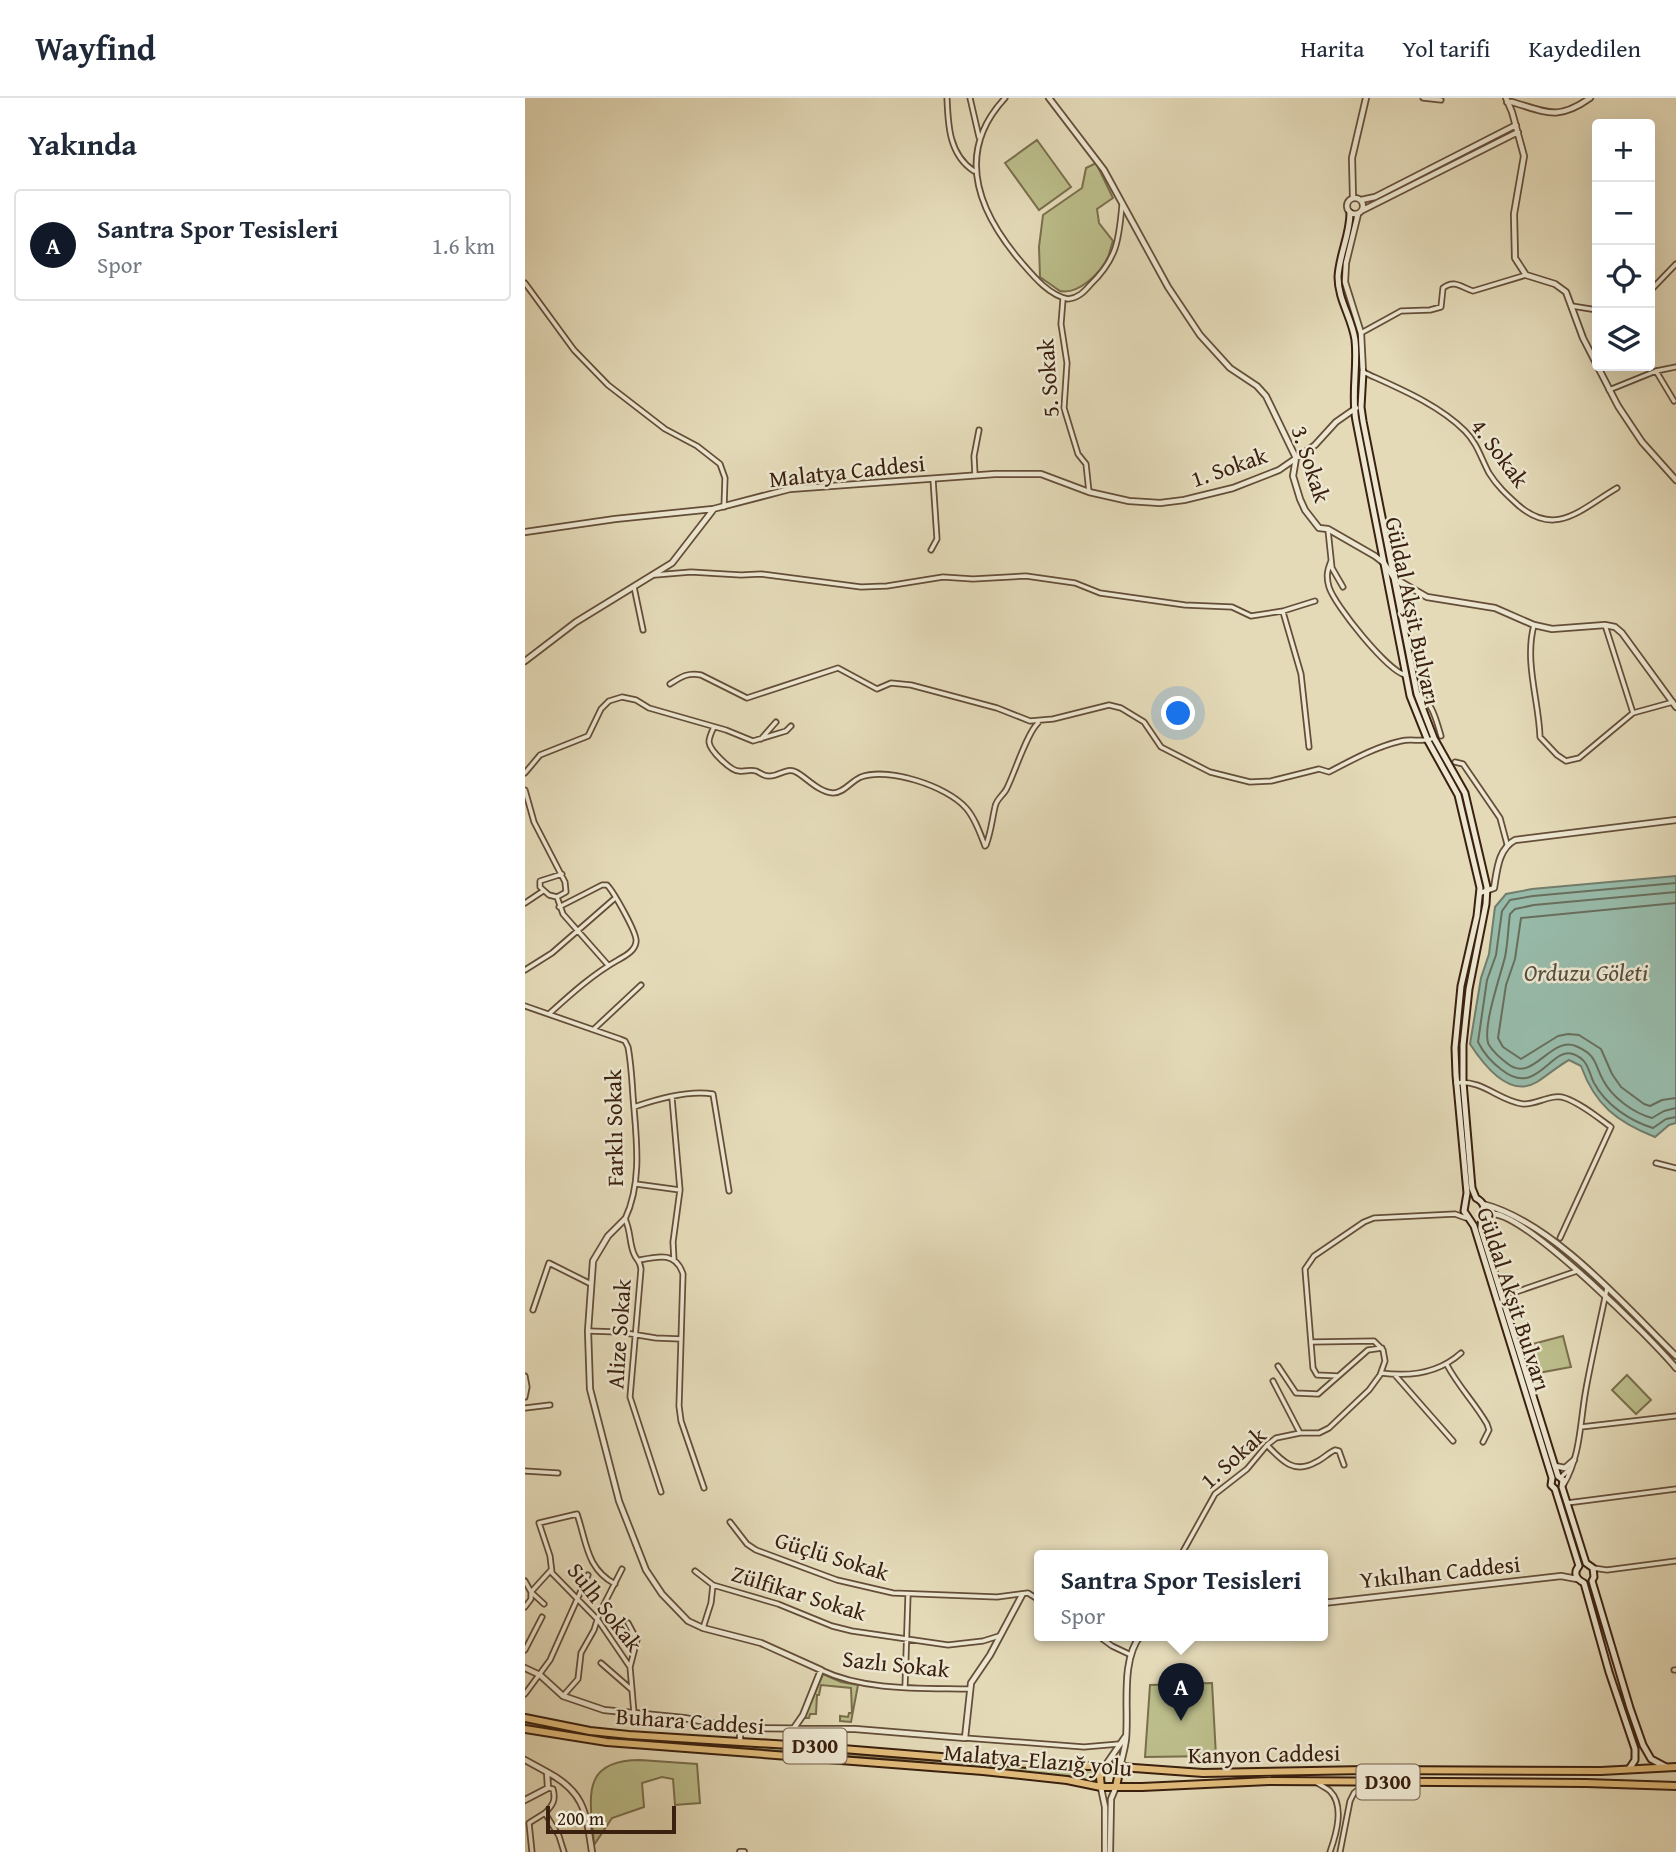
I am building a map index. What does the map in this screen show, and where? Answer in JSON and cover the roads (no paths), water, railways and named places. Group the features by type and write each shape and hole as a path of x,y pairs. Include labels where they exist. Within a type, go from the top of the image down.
{"highway":[{"name":"Buhara Caddesi","path":"525,1718 590,1731 1028,1764 1105,1766"},
{"name":"Malatya-Elazığ yolu","path":"525,1729 584,1740 983,1771 1067,1780 1101,1787 1314,1781 1676,1786"},
{"name":"Kanyon Caddesi","path":"1105,1766 1203,1773 1676,1767"},
{"path":"1101,1787 1101,1772 1105,1766"},
{"path":"1116,1787 1119,1767"}],"main road":[{"name":"Güldal Akşit Bulvarı","path":"1350,213 1339,266 1338,285 1355,338 1354,409 1405,675 1413,704 1465,793 1487,891 1465,1016 1459,1083 1465,1203 1586,1563"},
{"name":"Güldal Akşit Bulvarı","path":"1363,372 1361,407 1417,694 1458,795 1480,893 1458,1011 1455,1048 1472,1188 1476,1198 1483,1204 1481,1229 1559,1480"},
{"name":"Güldal Akşit Bulvarı","path":"1559,1480 1551,1485 1555,1489 1577,1568 1577,1579"},
{"path":"1586,1563 1593,1568 1593,1579 1639,1735 1651,1759 1665,1767"},
{"path":"1577,1579 1584,1583 1609,1672 1635,1749 1635,1760 1629,1769"}],"street":[{"path":"947,98 953,143 961,160 975,171"},
{"path":"970,98 979,139"},
{"path":"1005,98 986,121 979,139 975,171 980,194 1004,239 1036,279 1063,299 1073,299 1107,267 1118,245 1122,205 1104,170 1052,99"},
{"path":"1366,98 1352,158 1353,198 1347,204 1350,213 1360,212 1518,132"},
{"path":"1423,98 1441,100"},
{"path":"1526,275 1515,258 1513,244 1516,194 1524,160 1509,100 1557,113 1570,110 1590,98"},
{"path":"1353,198 1361,200 1375,197 1516,125"},
{"path":"1361,200 1364,205 1345,273 1347,291 1361,333 1363,372"},
{"name":"3. Sokak","path":"1122,205 1174,296 1200,335 1230,368 1258,386 1266,396 1296,458 1293,476 1300,499 1319,528 1328,529 1375,556 1384,563 1394,578 1427,597 1495,608 1534,625 1552,629 1605,625"},
{"path":"1655,286 1676,264"},
{"path":"1361,333 1401,311 1441,307 1443,288 1448,284 1455,283 1473,291 1526,275 1559,286 1566,292 1583,338 1631,427 1676,480"},
{"path":"525,283 574,350 608,385 665,429 697,446 720,464 725,478 725,507"},
{"name":"5. Sokak","path":"1063,299 1061,324 1067,363 1064,408 1078,454 1086,464 1089,492"},
{"path":"1572,306 1592,309"},
{"path":"1609,390 1656,371 1676,367"},
{"name":"4. Sokak","path":"1354,370 1430,406 1463,430 1475,442 1500,489 1530,515 1542,521 1562,520 1617,488"},
{"path":"1656,371 1674,401"},
{"name":"1. Sokak","path":"1089,492 1129,501 1160,503 1233,488 1279,470 1315,445 1336,422 1361,407"},
{"path":"975,475 974,456 979,430"},
{"name":"Malatya Caddesi","path":"525,532 713,509 790,489 975,475 1035,473 1089,492"},
{"path":"930,550 937,540 933,480"},
{"path":"525,661 576,622 672,563 713,509"},
{"path":"1328,529 1333,573 1343,587"},
{"path":"1331,561 1326,574 1329,590 1342,611 1378,653 1399,673 1405,675"},
{"path":"655,575 691,572 741,575 761,573 861,587 887,586 943,577 973,579 1026,576 1075,583 1100,593 1185,605 1232,607 1251,616 1283,611 1315,601"},
{"path":"634,587 643,630"},
{"path":"1283,611 1301,674 1309,747"},
{"path":"1534,625 1531,636 1532,679 1540,737 1557,755 1566,761 1579,758 1633,713 1674,704 1622,633 1615,627 1605,625 1633,713"},
{"path":"670,684 685,675 701,675 747,698 838,668 877,689 891,683 902,683 997,708 1030,721 1040,722 1109,705 1121,708 1144,722 1161,747 1210,772 1250,782 1271,781 1319,769 1329,772 1370,751 1403,740 1434,738 1430,707 1423,696 1417,694"},
{"path":"525,774 540,755 588,736 601,709 617,698 629,698 649,708 753,741 786,731 791,726"},
{"path":"759,740 776,722"},
{"path":"714,727 709,740 711,746 724,763 739,771 751,770 768,776 787,770 796,771 809,783 831,793 840,791 861,777 881,774 920,782 961,802 968,810 985,846 993,826 997,801 1007,788 1029,733 1040,722"},
{"path":"1455,762 1463,764 1500,818 1507,844 1499,862 1494,888 1480,893"},
{"path":"525,790 534,822 565,881 566,892 557,897"},
{"path":"1507,844 1515,840 1676,820"},
{"path":"557,897 544,890 540,884 542,879 562,874"},
{"path":"549,1013 608,965 627,955 637,939 609,887 602,885 559,907"},
{"path":"525,903 544,890"},
{"path":"557,897 559,907 576,931 608,965"},
{"path":"525,970 552,953 614,899"},
{"path":"525,1006 593,1029 641,985"},
{"name":"Farklı Sokak","path":"593,1029 625,1041 630,1055 636,1184 625,1219"},
{"path":"1459,1083 1477,1084 1524,1104 1556,1096 1564,1097 1611,1128 1560,1238"},
{"path":"634,1107 672,1098 713,1094 729,1191"},
{"path":"672,1098 680,1190 673,1242 674,1259 681,1269 684,1281 680,1413 704,1488"},
{"path":"1656,1163 1676,1167"},
{"path":"636,1184 680,1190"},
{"path":"1455,1214 1465,1203 1476,1198"},
{"path":"1483,1204 1527,1223 1582,1265 1676,1356"},
{"path":"1338,1376 1317,1376 1313,1368 1304,1275 1314,1256 1364,1222 1374,1219 1455,1214 1469,1219 1492,1213 1505,1217 1578,1271 1676,1368"},
{"path":"625,1219 608,1236 595,1255 588,1331 593,1405 613,1471 619,1502 649,1577 688,1621 703,1628 752,1640 821,1670 803,1715 794,1728"},
{"name":"Alize Sokak","path":"625,1219 631,1230 634,1254 640,1260 631,1397 661,1492"},
{"path":"640,1260 662,1256 674,1259"},
{"path":"533,1310 549,1263 591,1284"},
{"path":"1513,1293 1578,1271"},
{"path":"1555,1489 1573,1463 1607,1289"},
{"path":"588,1331 681,1339"},
{"path":"1312,1342 1368,1340 1379,1344 1385,1361 1381,1373 1395,1375 1414,1374 1447,1365 1461,1353"},
{"path":"1278,1366 1296,1393 1318,1394 1369,1350 1382,1348"},
{"path":"1447,1365 1487,1424 1488,1433 1483,1442"},
{"name":"1. Sokak","path":"1184,1550 1210,1499 1247,1469 1267,1445 1276,1438 1300,1433 1319,1433 1329,1428 1369,1390 1381,1373"},
{"path":"1395,1375 1453,1441"},
{"path":"525,1376 525,1397"},
{"path":"1273,1381 1300,1433"},
{"path":"525,1408 550,1405"},
{"path":"1581,1427 1676,1416"},
{"path":"1267,1445 1285,1463 1293,1467 1310,1465 1335,1450 1339,1451 1344,1465"},
{"path":"1555,1466 1565,1468 1573,1463"},
{"path":"525,1471 558,1473"},
{"path":"1567,1503 1676,1489"},
{"name":"Sulh Sokak","path":"615,1584 600,1574 591,1560 577,1514 541,1521 539,1524 550,1556 552,1573 598,1619 630,1667 634,1713"},
{"name":"Güçlü Sokak","path":"730,1522 747,1544 759,1552 837,1580 893,1593 997,1597 1028,1593 1034,1597"},
{"path":"1593,1568 1607,1570 1676,1561"},
{"path":"1577,1568 1586,1563"},
{"name":"Yıkılhan Caddesi","path":"1561,1577 1577,1568"},
{"path":"525,1607 531,1599 531,1592 551,1569"},
{"path":"563,1696 576,1683 581,1670 581,1653 622,1569"},
{"path":"1584,1583 1607,1570"},
{"name":"Zülfikar Sokak","path":"695,1572 713,1585 778,1604 840,1628 948,1644 983,1641 999,1636"},
{"path":"525,1694 550,1660 588,1576"},
{"name":"Yıkılhan Caddesi","path":"1328,1602 1561,1577 1577,1579"},
{"path":"525,1581 531,1592 544,1604"},
{"name":"Zülfikar Sokak","path":"703,1628 711,1604 713,1585"},
{"path":"905,1687 908,1594"},
{"path":"965,1738 971,1683 990,1655 1021,1595"},
{"path":"525,1650 542,1617"},
{"path":"628,1623 637,1640 630,1667"},
{"path":"1105,1641 1131,1655"},
{"path":"1119,1767 1126,1737 1126,1702 1131,1655 1136,1641"},
{"path":"601,1663 632,1690"},
{"path":"525,1668 540,1675 563,1696 590,1707 740,1728 855,1729 1084,1747 1123,1744"},
{"name":"Sazlı Sokak","path":"821,1670 849,1681 905,1687 969,1689"},
{"path":"740,1728 740,1742"},
{"path":"1105,1766 1123,1744"},
{"path":"525,1760 562,1781 584,1804 592,1852"},
{"path":"547,1773 548,1788"},
{"path":"1314,1781 1331,1791 1335,1800 1338,1816 1330,1852"},
{"path":"1340,1852 1350,1801 1354,1793 1369,1781"},
{"path":"1101,1787 1105,1807 1105,1852"},
{"path":"1110,1852 1111,1799 1116,1787"},
{"path":"525,1800 548,1788 553,1789 555,1797 553,1805 529,1823 532,1852"},
{"path":"545,1813 559,1836 564,1852"}],"water":[{"name":"Orduzu Göleti","path":"1676,876 1676,1123 1669,1125 1655,1137 1629,1125 1601,1102 1581,1066 1569,1060 1527,1086 1507,1083 1498,1077 1470,1044 1481,978 1489,954 1495,907 1506,894 1532,889"}],"place":[{"name":"Santra Spor Tesisleri","path":"1181,1721"}]}
